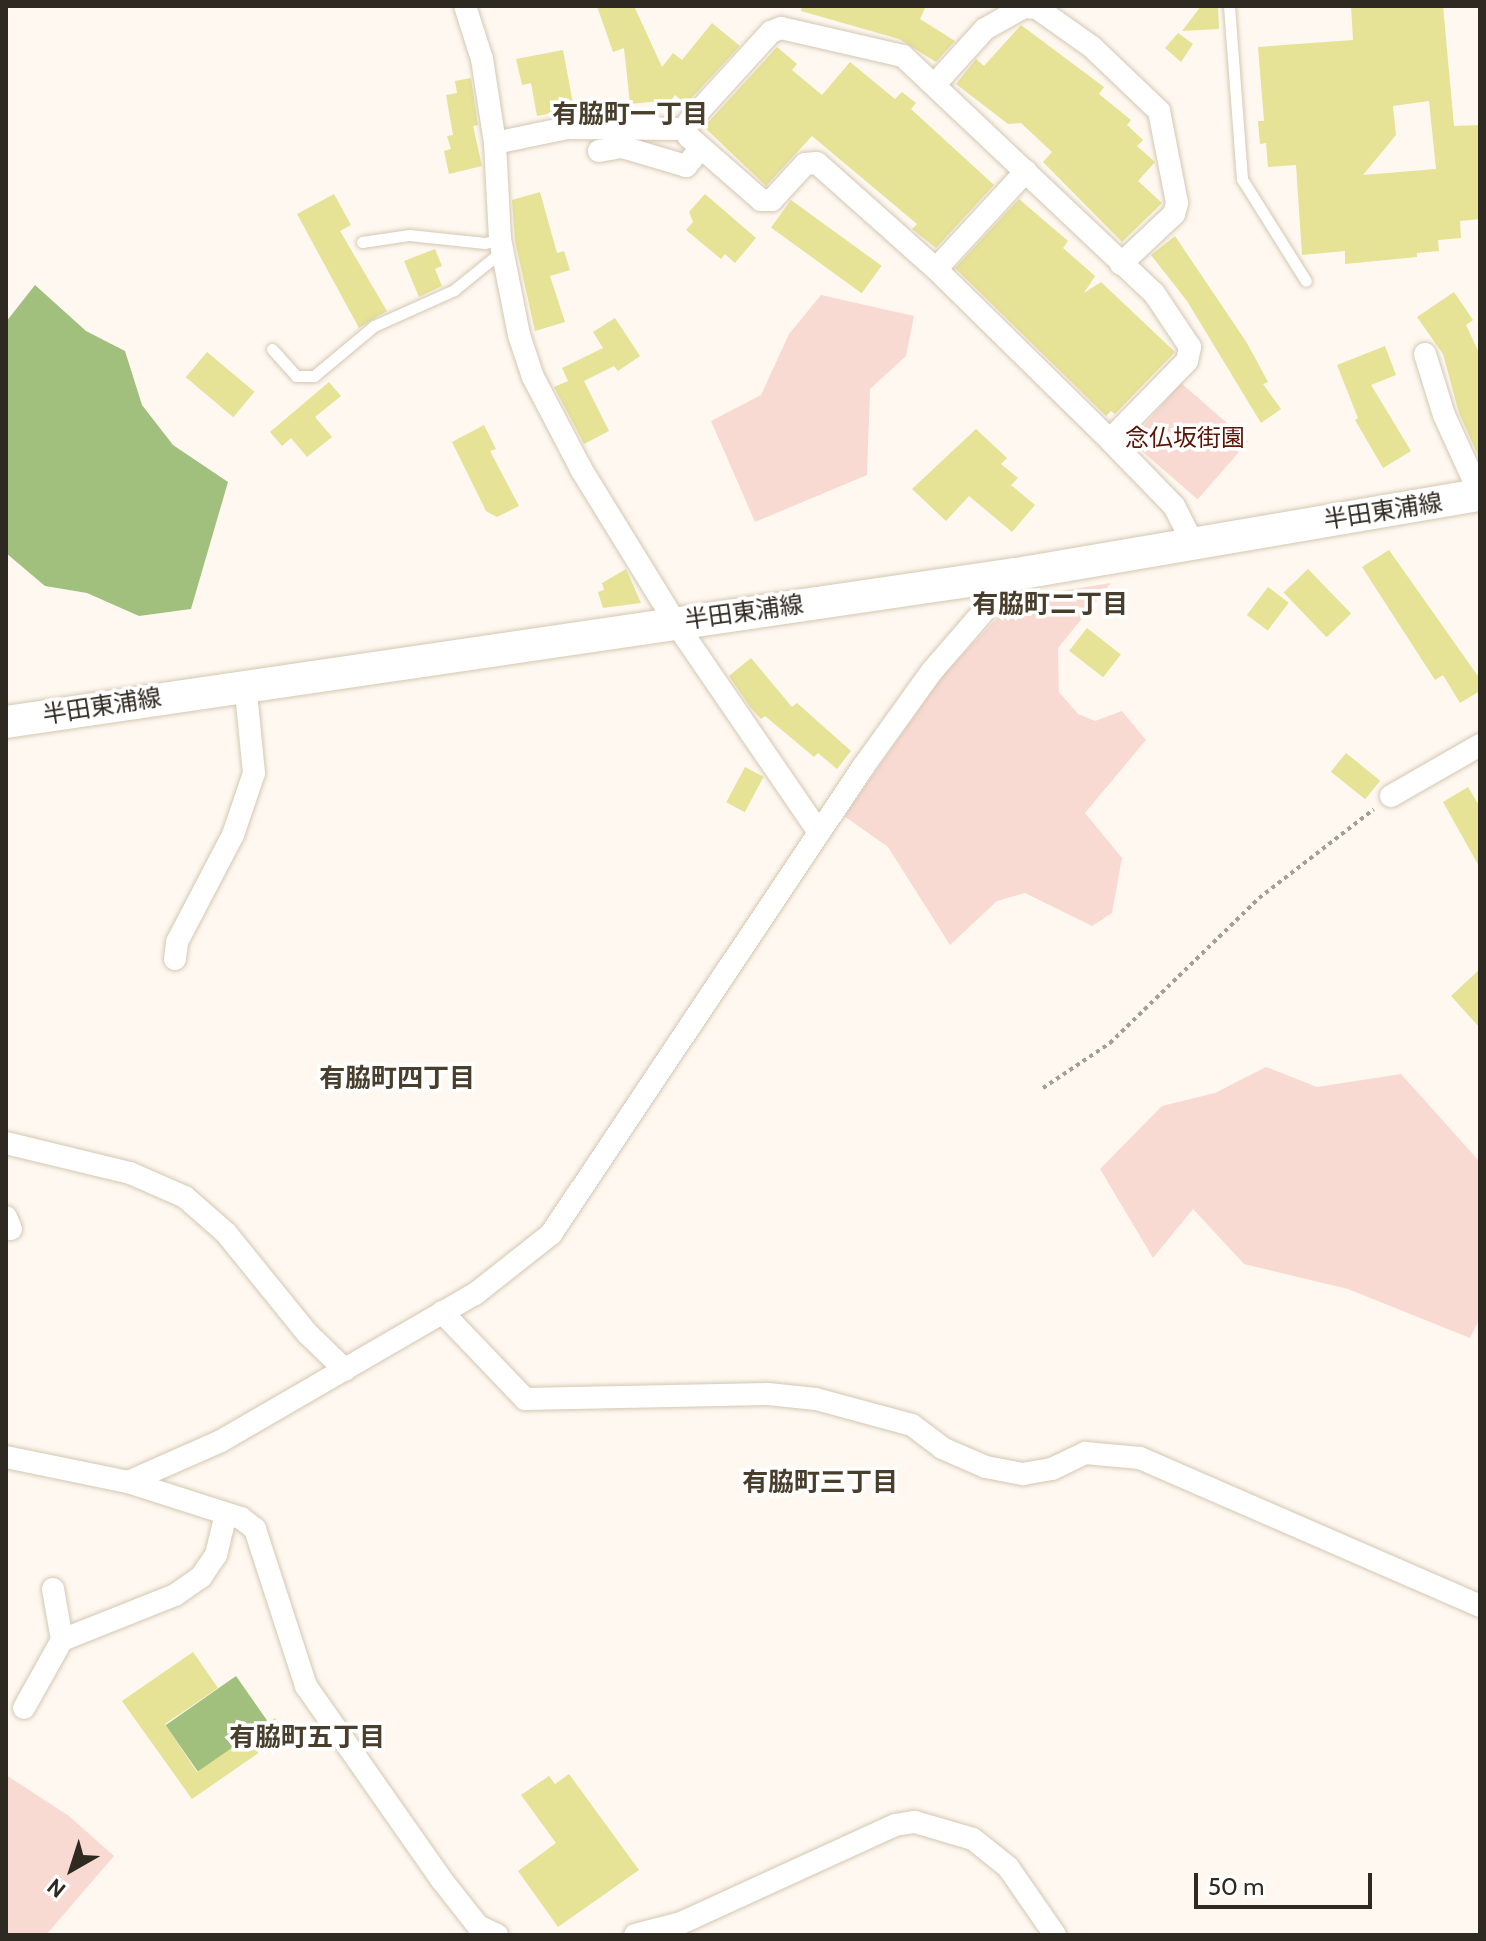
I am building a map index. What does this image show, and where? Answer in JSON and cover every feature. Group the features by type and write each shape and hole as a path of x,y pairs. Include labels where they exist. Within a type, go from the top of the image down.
{"main road":[{"name":"半田東浦線","path":"6,722 245,683 1016,574 1192,541 1480,495"}],"street":[{"path":"465,6 482,59 495,143 501,245 519,335 533,377 581,469 675,622 819,832"},
{"path":"936,83 985,29 1024,7 1037,8 1092,47 1159,111 1177,203 1174,214 1121,264"},
{"path":"495,143 567,128 685,129 771,32 781,28 903,56 936,83 1154,293 1190,347 1187,361 1110,440"},
{"path":"685,129 701,148 761,200 772,200 805,164 817,163 936,269 1110,440 1174,506 1192,541"},
{"path":"599,151 622,147 686,166 701,148"},
{"path":"936,269 1026,171"},
{"path":"1425,354 1444,415 1480,495"},
{"path":"128,1482 221,1441 345,1370 520,1263 551,1234 819,832 932,671 1016,574"},
{"path":"175,959 177,942 233,835 254,773 245,683"},
{"path":"1391,796 1478,750"},
{"path":"6,1143 130,1173 185,1197 226,1233 307,1333 345,1370"},
{"path":"442,1312 525,1399 768,1394 816,1399 912,1425 942,1448 986,1467 1023,1474 1052,1469 1085,1453 1140,1458 1480,1606"},
{"path":"6,1458 128,1482 226,1514 255,1529 306,1686 482,1932"},
{"path":"24,1708 62,1640 175,1595 201,1577 216,1555 226,1514"},
{"path":"53,1589 62,1640"},
{"path":"635,1935 681,1923 895,1825 915,1822 973,1839 1008,1867 1055,1935"}],"lane":[{"path":"1229,6 1242,179 1306,281"},
{"path":"362,242 409,235 501,245"},
{"path":"272,349 296,376 314,376 374,326 454,290 501,245"}],"path":[{"path":"1043,1088 1110,1043 1259,898 1391,796"}],"green space":[{"path":"821,295 914,316 906,356 870,389 867,475 755,522 711,421 761,395 789,334"},
{"name":"念仏坂街園","path":"1181,383 1248,441 1198,500 1130,441"},
{"path":"1111,583 1058,648 1059,692 1078,714 1095,721 1122,711 1146,740 1085,813 1122,858 1112,913 1092,926 1025,893 997,901 950,945 888,847 844,816 943,675 1016,598"},
{"path":"1266,1067 1317,1087 1401,1074 1480,1162 1480,1318 1470,1338 1348,1289 1244,1264 1193,1209 1153,1258 1100,1169 1162,1106 1215,1093"},
{"path":"6,1775 69,1816 114,1856 46,1935 6,1935"}],"shaded area":[{"path":"35,285 86,331 125,351 142,405 173,445 228,482 191,609 139,616 87,593 45,586 6,553 6,322"},
{"path":"236,1676 269,1723 198,1772 166,1725"}],"building":[{"path":"597,6 634,6 662,67 673,53 682,60 712,23 740,46 686,104 675,95 671,100 630,104 624,48 613,52"},
{"path":"802,6 926,6 920,19 955,41 936,62 899,39 801,11"},
{"path":"1201,6 1218,6 1219,29 1182,31"},
{"path":"1351,6 1443,6 1454,126 1480,125 1480,219 1460,221 1461,238 1438,240 1439,251 1417,253 1417,257 1345,264 1345,251 1302,255 1296,165 1268,167 1266,143 1260,144 1258,121 1264,121 1258,47 1353,40","holes":["1429,101 1436,169 1363,175 1396,135 1393,106"]},
{"path":"1021,25 1104,87 1099,94 1131,120 1127,125 1143,140 1137,146 1155,162 1138,181 1162,203 1122,242 1043,162 1052,152 1021,123 1008,124 956,84 976,59 984,66"},
{"path":"1178,33 1193,44 1181,62 1165,48"},
{"path":"777,47 797,64 792,70 822,95 850,62 895,99 902,92 916,103 911,109 994,185 936,248 912,229 917,224 812,136 766,186 704,127"},
{"path":"563,50 574,109 537,116 531,83 522,85 516,59"},
{"path":"471,78 478,125 473,126 482,166 449,174 444,151 451,149 447,136 453,135 446,95 457,93 455,81"},
{"path":"540,192 557,253 564,251 570,270 550,276 565,322 535,331 515,241 512,200"},
{"path":"334,194 351,225 340,231 387,311 359,328 297,214"},
{"path":"705,194 756,238 735,263 725,254 721,259 686,230 693,222 689,212"},
{"path":"1019,199 1068,241 1063,248 1095,276 1084,293 1101,282 1175,352 1115,414 1111,411 1106,416 955,268"},
{"path":"791,200 882,266 862,293 771,228"},
{"path":"1175,236 1247,343 1268,382 1263,384 1281,409 1261,423 1187,301 1151,255"},
{"path":"435,249 442,266 435,269 442,286 419,297 404,261"},
{"path":"1454,292 1473,320 1466,325 1480,355 1480,460 1459,413 1443,354 1417,317"},
{"path":"615,318 640,356 618,371 614,366 584,381 609,431 584,444 554,387 568,381 562,368 603,348 593,332"},
{"path":"1385,346 1396,375 1371,385 1411,451 1383,468 1355,420 1358,418 1337,365"},
{"path":"207,352 254,392 233,417 186,377"},
{"path":"329,382 341,396 315,417 332,437 307,457 291,438 282,446 270,432"},
{"path":"484,425 496,449 490,451 519,506 497,517 486,511 452,442"},
{"path":"976,429 1007,458 1001,464 1018,478 1011,485 1035,505 1012,532 969,496 946,521 912,489"},
{"path":"1389,550 1480,679 1480,691 1460,703 1443,675 1435,680 1362,567"},
{"path":"626,569 641,603 603,608 598,592 604,590 602,583"},
{"path":"1308,569 1351,614 1327,637 1284,593"},
{"path":"1268,587 1289,603 1268,631 1247,615"},
{"path":"1087,628 1121,654 1103,677 1069,651"},
{"path":"751,658 792,707 797,703 851,751 837,769 818,753 814,757 765,716 761,719 750,707 729,676"},
{"path":"1346,753 1380,781 1365,799 1331,772"},
{"path":"745,767 764,777 745,812 726,802"},
{"path":"1468,787 1480,807 1480,868 1443,802"},
{"path":"1480,969 1480,1028 1451,996"},
{"path":"193,1652 218,1688 165,1724 197,1772 275,1718 286,1734 192,1799 122,1701"},
{"path":"569,1774 639,1870 558,1927 518,1871 556,1843 521,1795 549,1776 555,1784"}],"district":[{"name":"有脇町一丁目","path":"630,115"},
{"name":"有脇町二丁目","path":"1050,605"},
{"name":"有脇町四丁目","path":"397,1079"},
{"name":"有脇町三丁目","path":"820,1483"},
{"name":"有脇町五丁目","path":"307,1738"}]}
